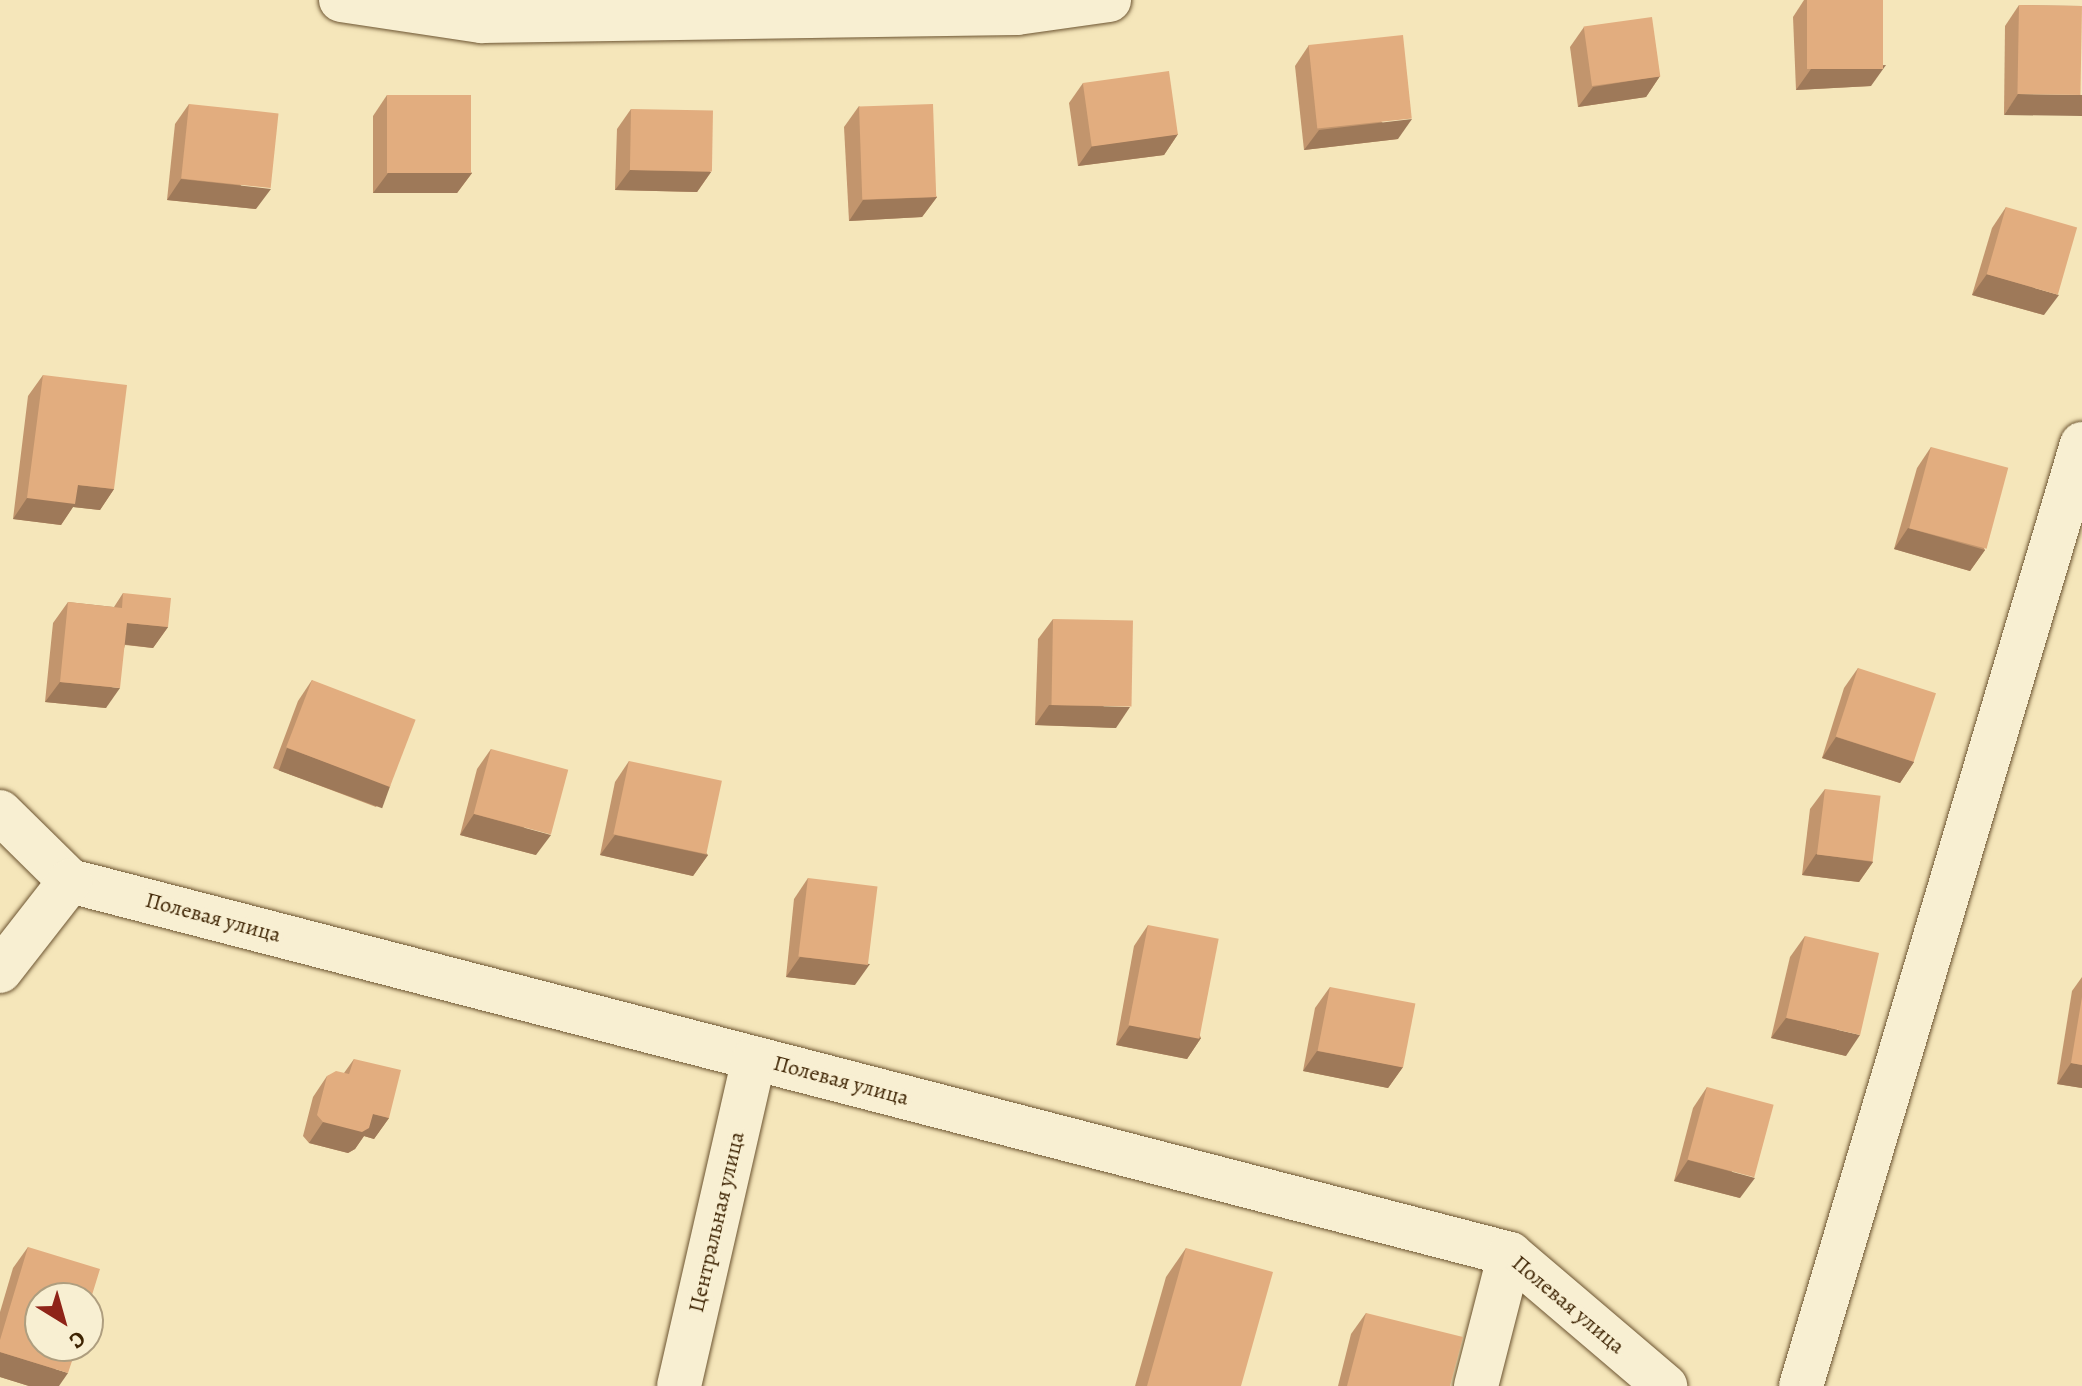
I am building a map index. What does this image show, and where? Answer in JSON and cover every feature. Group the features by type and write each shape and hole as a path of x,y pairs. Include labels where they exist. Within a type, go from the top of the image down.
{"street":[{"path":"341,0 482,21 1017,13 1109,0"},
{"path":"1801,1386 2082,444"},
{"path":"0,812 70,881 0,971"},
{"name":"Полевая улица","path":"70,881 1510,1254 1665,1386"},
{"name":"Центральная улица","path":"679,1386 754,1058"},
{"path":"1476,1386 1510,1254"}],"building":[{"path":"1807,0 1883,0 1883,69 1807,69"},
{"path":"2019,5 2082,6 2080,95 2017,94"},
{"path":"1652,17 1660,76 1592,86 1584,27"},
{"path":"1403,35 1412,119 1317,128 1309,45"},
{"path":"1169,71 1178,134 1092,146 1083,83"},
{"path":"387,95 471,95 471,173 387,173"},
{"path":"189,104 279,113 271,188 181,179"},
{"path":"933,104 936,197 862,200 859,107"},
{"path":"631,109 713,110 712,171 630,170"},
{"path":"2006,207 2077,227 2058,295 1987,274"},
{"path":"43,375 127,385 114,489 78,485 75,504 27,498"},
{"path":"1931,447 2008,468 1987,549 1909,528"},
{"path":"123,593 171,598 168,627 127,623 120,688 60,682 68,602 122,608"},
{"path":"1053,619 1133,620 1131,706 1051,705"},
{"path":"1858,668 1936,693 1914,762 1836,736"},
{"path":"312,680 416,720 390,787 286,747"},
{"path":"491,749 568,770 551,834 474,814"},
{"path":"629,761 722,781 706,854 613,834"},
{"path":"1825,789 1881,796 1873,861 1817,855"},
{"path":"808,878 877,887 868,965 798,956"},
{"path":"1148,925 1219,939 1199,1039 1129,1025"},
{"path":"1805,936 1879,953 1860,1035 1786,1018"},
{"path":"1330,987 1415,1004 1403,1067 1318,1051"},
{"path":"2082,997 2082,1065 2071,1063"},
{"path":"354,1059 401,1070 389,1118 373,1114 369,1128 362,1132 323,1122 317,1115 327,1076 336,1071 349,1074"},
{"path":"1707,1087 1774,1105 1754,1177 1688,1159"},
{"path":"28,1247 100,1269 96,1282 24,1282 24,1359 0,1352 0,1340"},
{"path":"1186,1248 1273,1272 1241,1386 1147,1386"},
{"path":"1366,1313 1463,1337 1450,1386 1347,1386"},
{"path":"32,1362 72,1362 68,1373"}]}
